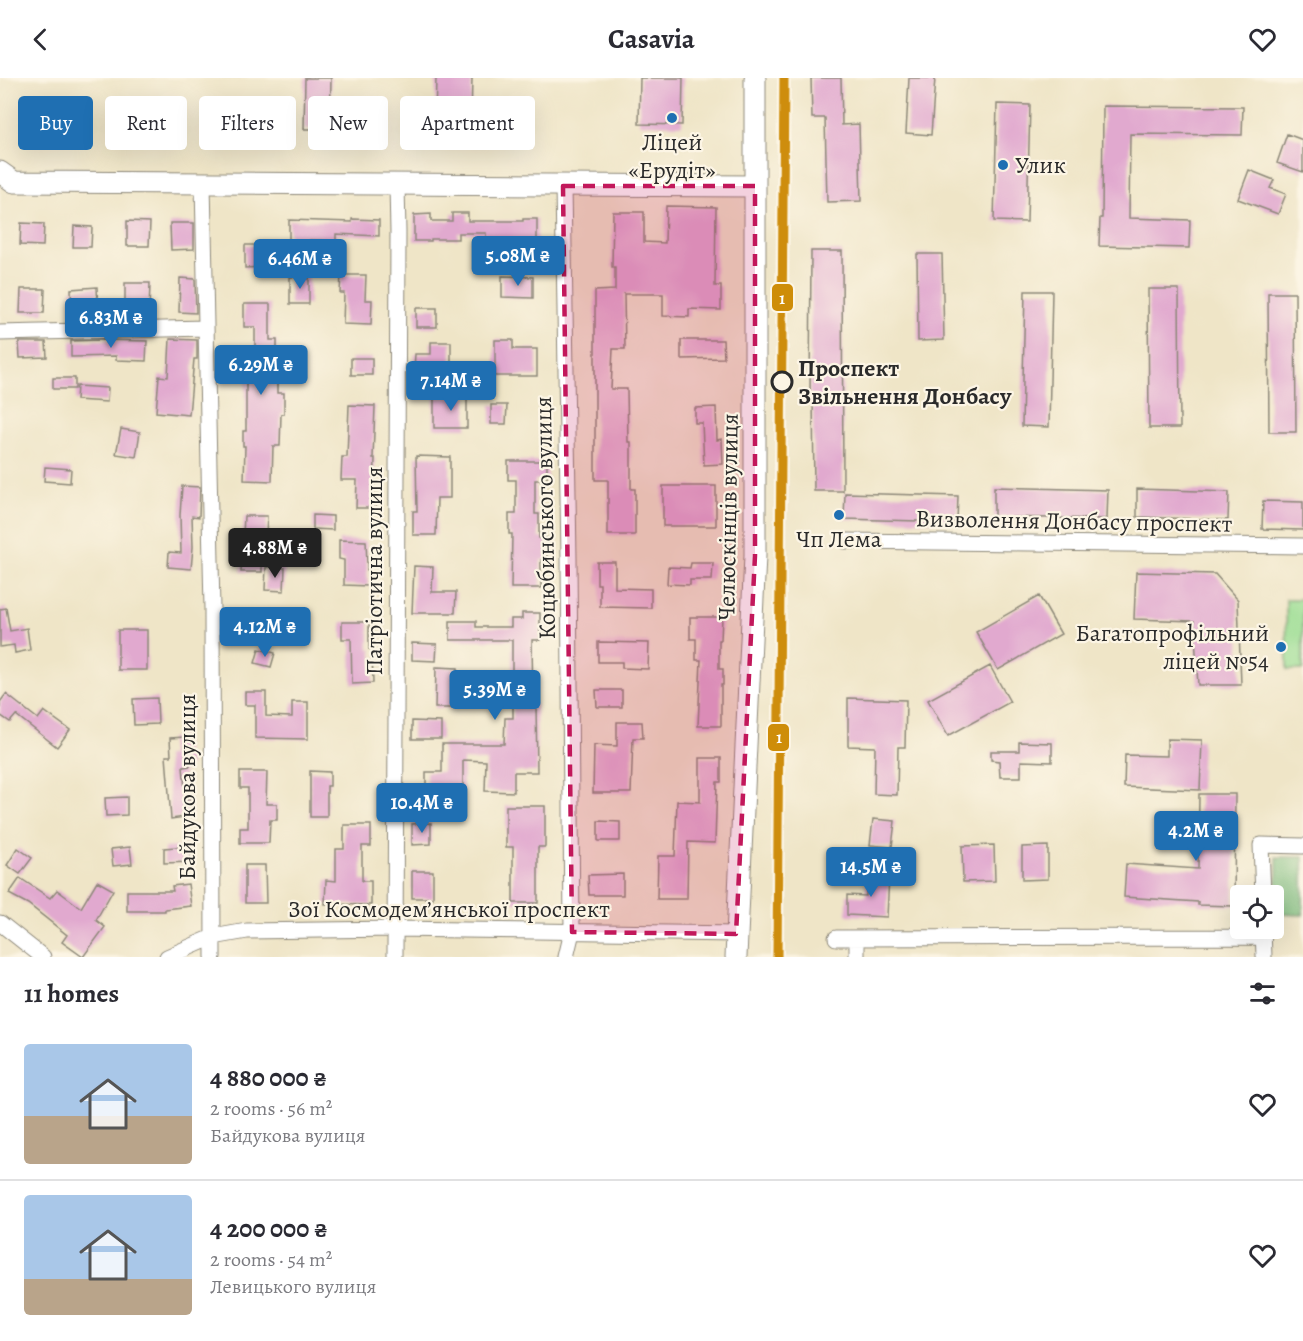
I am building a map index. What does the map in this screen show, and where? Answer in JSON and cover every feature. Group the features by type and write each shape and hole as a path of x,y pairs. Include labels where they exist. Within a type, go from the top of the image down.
{"main road":[{"name":"Челюскінців вулиця","path":"736,957 755,556 754,78"},
{"path":"0,172 14,182 755,186"}],"street":[{"name":"Байдукова вулиця","path":"203,183 212,609 213,957"},
{"name":"Патріотична вулиця","path":"394,957 397,185"},
{"name":"Коцюбинського вулиця","path":"562,186 569,558 572,932 566,957"},
{"path":"0,333 205,328"},
{"name":"Визволення Донбасу проспект","path":"844,542 1303,546"},
{"path":"1263,885 1261,845 1303,846"},
{"path":"0,923 43,957"},
{"name":"Зої Космодем’янської проспект","path":"166,957 213,937 247,931 395,929 736,934"},
{"path":"836,938 1230,934"},
{"path":"857,939 857,957"},
{"path":"1264,939 1264,957"}],"highlighted area":[{"path":"563,186 755,186 755,556 736,934 572,932"}],"green space":[{"path":"1286,599 1303,599 1303,670 1287,670"},
{"path":"1277,857 1303,857 1303,915 1284,914 1284,885 1277,885"}],"building":[{"path":"305,78 331,78 331,96 308,96 308,129 304,129"},
{"path":"436,78 472,78 472,96 436,96"},
{"path":"640,78 683,78 682,125 639,124"},
{"path":"811,78 841,78 842,125 859,124 861,201 827,202 825,118 812,118"},
{"path":"909,78 935,78 931,135 906,133"},
{"path":"997,104 1030,105 1027,222 994,221"},
{"path":"1103,106 1243,107 1242,135 1130,134 1129,218 1190,220 1189,248 1099,246 1100,218 1102,218"},
{"path":"1287,134 1303,140 1303,172 1277,163"},
{"path":"1249,170 1274,180 1270,188 1286,194 1278,214 1238,199"},
{"path":"666,206 716,207 715,286 721,286 721,310 689,309 689,317 663,316 663,294 624,294 625,349 613,349 611,389 627,389 628,442 631,442 631,489 635,489 635,535 608,535 608,480 595,480 595,291 615,290 615,267 612,267 613,212 644,212 644,242 665,243"},
{"path":"452,213 468,213 468,221 537,219 537,243 486,245 486,233 458,233 458,239 414,241 414,215 431,214 431,221 452,221"},
{"path":"352,219 379,220 379,236 336,234 336,241 310,240 310,246 289,246 289,220 352,222"},
{"path":"127,221 150,222 149,246 127,246"},
{"path":"21,223 44,224 43,246 20,245"},
{"path":"170,223 194,223 194,249 171,250"},
{"path":"74,226 92,227 91,247 73,247"},
{"path":"245,245 264,245 264,267 245,268"},
{"path":"811,251 842,251 843,491 814,491 813,395 810,395"},
{"path":"917,254 942,254 944,340 918,341"},
{"path":"341,275 366,275 365,300 372,300 371,325 343,324 344,293 340,293"},
{"path":"502,276 533,277 533,298 502,297"},
{"path":"290,277 309,277 309,304 290,304"},
{"path":"180,278 195,279 196,313 179,312"},
{"path":"125,283 150,283 149,312 125,312"},
{"path":"97,287 98,311 72,313 71,289"},
{"path":"21,289 45,289 44,313 20,313"},
{"path":"1148,289 1179,289 1180,428 1149,428"},
{"path":"1025,291 1052,291 1049,427 1022,426"},
{"path":"1268,293 1295,293 1296,432 1269,432"},
{"path":"244,304 270,304 270,340 277,340 277,393 284,393 284,414 281,414 280,446 273,446 272,481 244,480 243,431 246,431 246,377 243,377 243,348 255,348 255,327 244,327"},
{"path":"416,308 437,308 437,327 416,327"},
{"path":"170,339 197,340 197,359 194,359 189,415 156,412 159,376 168,377"},
{"path":"495,340 513,340 513,349 537,349 537,376 495,376"},
{"path":"681,340 723,340 724,358 681,359"},
{"path":"71,341 147,341 146,361 116,360 116,356 71,357"},
{"path":"19,342 46,342 47,357 20,358"},
{"path":"431,342 451,342 451,370 414,370 415,354 431,354"},
{"path":"351,358 372,358 372,375 351,375"},
{"path":"53,378 75,378 75,389 53,389"},
{"path":"77,386 108,388 107,402 76,400"},
{"path":"434,397 467,397 467,428 434,428"},
{"path":"349,405 375,406 373,458 375,458 376,508 356,508 357,480 341,480 342,457 347,457"},
{"path":"491,405 507,405 506,424 491,424"},
{"path":"716,407 717,440 722,439 723,464 704,465 702,423 695,423 695,408"},
{"path":"121,429 140,432 136,457 116,454"},
{"path":"416,456 450,457 450,498 437,498 436,535 413,535 413,511 417,511"},
{"path":"508,461 547,461 547,480 535,480 535,514 539,514 539,538 547,538 547,560 541,560 541,588 511,588 512,534 509,534 509,514 516,514 516,480 508,480"},
{"path":"45,467 71,469 70,483 44,481"},
{"path":"182,486 200,487 199,517 192,516 191,569 168,567 169,552 181,553"},
{"path":"663,486 716,486 716,526 663,526"},
{"path":"994,487 1108,490 1107,519 994,517"},
{"path":"1137,489 1229,492 1228,520 1137,517"},
{"path":"845,493 958,496 957,522 844,519"},
{"path":"1263,501 1303,502 1303,530 1262,529"},
{"path":"313,515 333,516 333,530 313,529"},
{"path":"244,516 267,516 266,535 262,535 262,572 241,572"},
{"path":"339,540 366,541 368,586 344,585 344,560 339,559"},
{"path":"597,562 615,562 615,588 651,589 651,608 600,607"},
{"path":"691,563 713,563 712,580 690,580 690,585 667,584 668,567 690,568"},
{"path":"414,566 433,567 432,592 456,592 455,613 412,613"},
{"path":"266,567 285,568 284,591 265,590"},
{"path":"1136,572 1215,574 1238,600 1241,685 1198,685 1194,621 1134,619"},
{"path":"1039,596 1061,634 998,670 976,632"},
{"path":"6,608 10,631 27,628 30,650 15,653 14,645 0,647 0,609"},
{"path":"522,613 540,613 540,640 532,640 537,772 514,772 514,792 485,791 486,761 463,760 463,810 426,810 426,772 442,772 442,744 504,744 505,718 513,718 513,686 497,686 497,673 512,673 512,640 450,640 450,621 476,621 476,627 511,627 511,619 522,619"},
{"path":"690,617 722,617 721,640 719,640 719,669 723,669 721,726 698,726 701,660 696,660 696,639 690,639"},
{"path":"342,622 369,622 373,683 352,684 351,639 342,639"},
{"path":"118,630 147,630 147,670 118,670"},
{"path":"598,642 649,643 648,669 622,668 622,662 598,662"},
{"path":"412,643 437,644 436,661 412,660"},
{"path":"259,649 275,653 271,667 255,663"},
{"path":"990,666 1010,702 948,736 928,700"},
{"path":"436,667 458,668 457,708 435,708"},
{"path":"596,690 622,690 622,707 597,707"},
{"path":"245,692 266,692 266,716 292,717 292,702 308,702 308,739 255,738 255,705 245,705"},
{"path":"6,694 38,719 44,711 70,730 57,747 16,715 10,722 0,715 0,702"},
{"path":"157,698 158,724 134,725 133,699"},
{"path":"848,698 906,700 905,747 898,747 897,795 874,794 875,747 848,746"},
{"path":"412,721 441,722 441,739 412,739"},
{"path":"617,722 642,722 643,738 633,738 631,793 593,793 594,745 617,746"},
{"path":"185,737 186,755 189,755 190,766 183,767 186,800 190,799 192,816 171,819 166,756 171,756 170,738"},
{"path":"1167,739 1202,740 1200,790 1124,787 1125,755 1167,756"},
{"path":"1019,742 1052,743 1052,762 1021,761 1021,777 1000,777 999,761 991,760 991,751 1019,751"},
{"path":"700,758 721,758 721,782 717,782 715,843 688,842 687,899 657,899 658,856 675,856 677,801 700,802"},
{"path":"310,771 330,772 330,786 327,786 327,817 310,817"},
{"path":"240,772 267,772 266,804 277,804 277,820 270,820 269,843 240,843 240,828 248,828 248,788 240,788"},
{"path":"1199,794 1235,794 1234,885 1230,885 1230,906 1124,897 1126,864 1198,869"},
{"path":"127,797 127,815 106,816 105,798"},
{"path":"506,806 545,806 545,847 538,847 538,903 513,903 513,847 506,847"},
{"path":"873,819 895,821 892,847 870,845"},
{"path":"598,821 620,822 620,841 598,841"},
{"path":"431,823 431,844 412,845 412,824"},
{"path":"344,825 371,825 371,846 362,846 362,881 371,881 371,905 325,904 326,880 336,881 336,849 344,849"},
{"path":"994,845 995,881 963,882 962,846"},
{"path":"190,846 191,862 164,863 164,848"},
{"path":"1048,846 1048,879 1022,880 1022,847"},
{"path":"130,847 132,864 113,866 111,849"},
{"path":"18,848 32,858 20,874 7,865"},
{"path":"245,865 265,865 266,903 245,903"},
{"path":"412,871 433,871 433,898 412,898"},
{"path":"623,874 623,895 589,895 588,875"},
{"path":"867,874 889,875 887,917 847,915 847,895 866,896"},
{"path":"20,878 50,898 57,890 81,908 97,881 113,890 96,920 105,927 83,957 62,942 67,935 28,904 9,894"},
{"path":"188,884 191,906 165,909 165,911 127,911 127,891 173,891 172,886"}],"transit line":[{"name":"1","path":"777,957 784,78"}],"place":[{"name":"Ліцей «Ерудіт»","path":"672,118"},
{"name":"Улик","path":"1003,165"},
{"name":"Проспект Звільнення Донбасу","path":"782,382"},
{"name":"Чп Лема","path":"839,515"},
{"name":"Багатопрофільний ліцей №54","path":"1281,647"}]}
